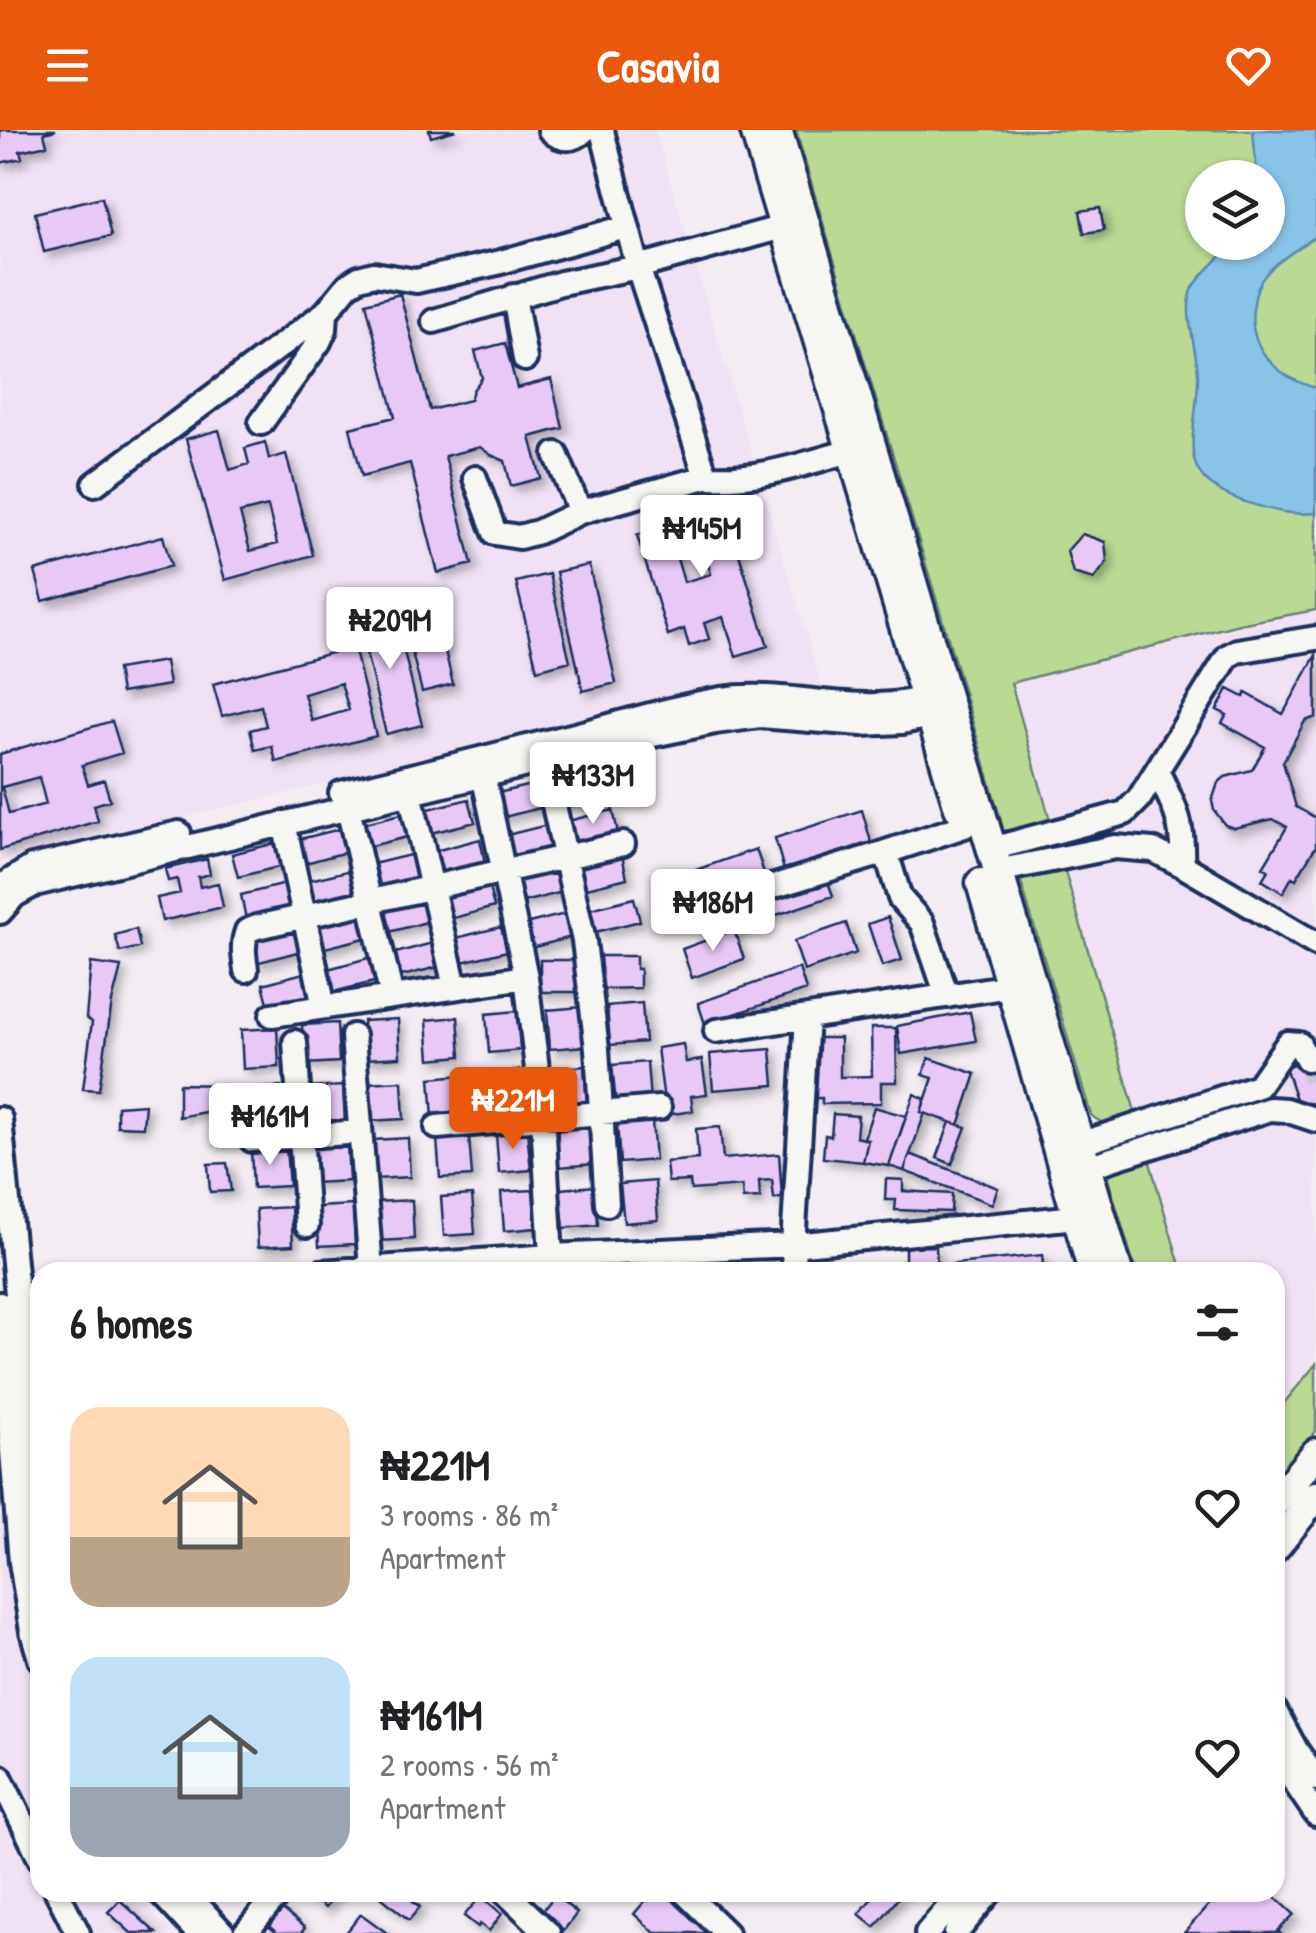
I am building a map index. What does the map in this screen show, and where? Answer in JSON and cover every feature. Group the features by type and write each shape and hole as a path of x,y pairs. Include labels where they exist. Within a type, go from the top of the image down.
{"main road":[{"path":"754,130 850,451 994,860 1090,1262"},
{"path":"777,130 937,704 964,826 1084,1155 1115,1262"},
{"path":"1285,1490 1316,1453"},
{"path":"1285,1535 1316,1496"}],"street":[{"path":"550,130 569,139 595,131 706,477"},
{"path":"95,484 326,312 348,284 360,278 374,274 416,281 626,228"},
{"path":"434,321 561,283 783,228"},
{"path":"514,296 525,359"},
{"path":"261,423 319,342 326,312"},
{"path":"475,478 495,533 518,536 538,532 580,512 706,477 736,479 768,474 850,451"},
{"path":"556,454 580,512"},
{"path":"994,860 1125,813 1139,799 1228,656 1237,651 1316,638"},
{"path":"2,901 32,867 481,767 723,699 796,699 866,707 937,704"},
{"path":"2,901 35,884 410,793 481,767 544,760 698,725 760,716 862,724 902,722 937,704"},
{"path":"544,760 584,941 595,1031 607,1204"},
{"path":"481,767 526,977 543,1119 551,1256"},
{"path":"1157,771 1178,811 1182,864"},
{"path":"410,793 455,987"},
{"path":"348,808 392,996"},
{"path":"284,823 324,1006"},
{"path":"706,906 964,826"},
{"path":"246,970 243,947 247,931 622,844"},
{"path":"994,860 1115,847 1153,850 1316,944"},
{"path":"886,852 900,898 922,924 947,996"},
{"path":"272,1014 526,977"},
{"path":"716,1032 1021,984"},
{"path":"794,1262 807,1017"},
{"path":"353,1036 360,1132 379,1262"},
{"path":"294,1042 307,1225"},
{"path":"1084,1155 1258,1086 1288,1043 1299,1044 1306,1060"},
{"path":"437,1127 658,1108"},
{"path":"1084,1155 1270,1108 1316,1120"},
{"path":"0,1119 14,1297 21,1562 30,1618"},
{"path":"252,1140 360,1132"},
{"path":"528,1262 551,1256 793,1245 1077,1217"},
{"path":"14,1297 30,1361"},
{"path":"1285,1730 1316,1779"},
{"path":"1285,1768 1316,1814"},
{"path":"0,1777 30,1838"},
{"path":"62,1902 78,1933"},
{"path":"169,1902 198,1933"},
{"path":"195,1902 223,1933"},
{"path":"245,1933 271,1902"},
{"path":"515,1902 548,1933"},
{"path":"694,1902 726,1933"},
{"path":"928,1933 954,1902"},
{"path":"956,1933 982,1902"}],"shaded area":[{"path":"0,130 655,130 822,687 739,686 0,861"},
{"path":"1316,610 1316,1364 1285,1402 1285,1262 1179,1262 1011,683 1239,624"},
{"path":"0,1463 17,1607 30,1671 30,1902 145,1902 173,1933 0,1933"}],"green space":[{"path":"796,130 1316,130 1316,610 1239,624 1011,683 1050,820 1004,832"},
{"path":"1064,868 1136,1115 1112,1122 1101,1122 1091,1115 1020,879"},
{"path":"1148,1156 1179,1262 1133,1262 1108,1179 1110,1170"},
{"path":"1316,1364 1316,1431 1285,1468 1285,1402"}],"water":[{"path":"1253,130 1316,130 1316,236 1285,257 1285,160 1256,160"},
{"path":"1217,260 1281,260 1259,284 1252,319 1259,346 1276,368 1316,388 1316,513 1298,514 1248,503 1207,482 1198,470 1193,439 1198,368 1189,309 1193,288"}],"building":[{"path":"0,130 56,130 44,133 47,145 20,151 22,158 0,163"},
{"path":"429,130 456,130 431,137"},
{"path":"102,197 111,236 44,252 35,213"},
{"path":"1100,208 1104,230 1084,233 1080,211"},
{"path":"400,294 430,410 470,400 482,378 475,351 505,343 517,388 551,379 563,428 530,437 541,478 511,486 505,461 480,447 445,456 472,564 438,573 410,463 362,476 350,428 395,417 366,303"},
{"path":"219,430 230,470 249,464 245,448 265,442 269,459 286,454 313,555 225,580 186,439","holes":["268,506 277,544 250,551 240,513"]},
{"path":"724,507 768,646 736,656 723,617 704,623 709,639 689,646 684,629 668,635 637,535","holes":["700,537 711,574 684,582 673,545"]},
{"path":"1082,534 1105,542 1107,562 1094,579 1073,573 1067,551"},
{"path":"163,536 171,566 43,601 35,571"},
{"path":"589,565 616,683 583,691 556,572"},
{"path":"549,574 570,661 537,670 516,582"},
{"path":"433,601 453,684 422,692 401,609"},
{"path":"394,611 422,725 386,734 358,620"},
{"path":"354,647 376,736 276,762 272,746 255,750 250,730 266,726 261,706 222,716 213,684","holes":["341,683 349,710 312,721 304,694"]},
{"path":"1316,655 1316,717 1305,721 1283,762 1296,807 1316,818 1316,846 1283,893 1262,880 1268,870 1263,867 1287,827 1273,819 1234,828 1225,825 1214,810 1212,801 1218,783 1225,777 1252,770 1265,747 1222,723 1227,715 1217,710 1228,689 1244,697 1246,693 1283,714"},
{"path":"165,661 169,685 121,693 117,669"},
{"path":"112,721 122,753 82,765 88,785 104,780 110,800 94,805 98,821 0,850 0,754","holes":["39,777 46,804 9,814 2,787"]},
{"path":"602,769 608,793 564,804 558,781"},
{"path":"539,783 544,807 500,818 494,794"},
{"path":"469,799 475,822 431,833 425,810"},
{"path":"613,810 618,833 574,845 568,821"},
{"path":"862,810 871,842 784,870 775,838"},
{"path":"405,813 411,836 367,847 361,824"},
{"path":"547,825 553,848 508,859 503,836"},
{"path":"340,829 346,852 302,864 296,840"},
{"path":"480,839 485,863 441,874 435,851"},
{"path":"276,843 282,866 238,877 232,854"},
{"path":"756,849 765,876 692,900 684,874"},
{"path":"414,854 420,877 375,888 369,865"},
{"path":"622,855 627,878 583,889 577,866"},
{"path":"207,859 210,874 198,877 200,887 218,883 223,907 162,921 157,898 180,893 177,879 168,881 165,869"},
{"path":"557,869 563,892 519,903 513,880"},
{"path":"351,870 357,893 312,904 306,881"},
{"path":"826,876 833,896 732,930 725,909"},
{"path":"285,884 291,907 246,919 241,895"},
{"path":"488,884 494,907 450,919 444,896"},
{"path":"424,898 430,921 386,933 380,909"},
{"path":"634,898 640,921 595,932 590,909"},
{"path":"569,913 575,936 531,948 525,924"},
{"path":"359,914 365,938 321,949 315,925"},
{"path":"888,917 902,960 882,966 868,924"},
{"path":"846,923 856,953 804,971 794,941"},
{"path":"501,927 507,951 462,962 456,938"},
{"path":"295,928 301,951 256,963 251,939"},
{"path":"136,929 140,947 120,952 115,935"},
{"path":"734,930 744,959 692,978 682,949"},
{"path":"436,942 442,966 398,977 392,954"},
{"path":"600,956 636,956 640,988 600,989"},
{"path":"372,957 378,981 333,992 328,969"},
{"path":"540,960 576,960 580,992 540,992"},
{"path":"91,963 121,967 99,1090 83,1089 92,1022 86,1018"},
{"path":"799,968 806,990 705,1024 698,1003"},
{"path":"307,972 313,996 269,1007 263,984"},
{"path":"642,1003 645,1042 610,1045 607,1006"},
{"path":"582,1007 585,1046 550,1049 547,1010"},
{"path":"517,1011 520,1050 489,1053 486,1014"},
{"path":"970,1012 976,1041 901,1054 897,1026"},
{"path":"458,1017 461,1056 430,1059 427,1020"},
{"path":"398,1019 400,1057 365,1059 363,1021"},
{"path":"337,1023 339,1062 304,1064 302,1025"},
{"path":"277,1028 279,1067 243,1069 241,1030"},
{"path":"871,1028 896,1028 897,1082 881,1082 881,1103 822,1104 822,1098 815,1098 814,1038 840,1038 840,1077 872,1076"},
{"path":"683,1044 686,1062 702,1060 707,1094 691,1096 693,1111 666,1115 657,1048"},
{"path":"771,1049 774,1085 713,1090 710,1054"},
{"path":"1316,1056 1316,1102 1299,1108 1285,1067"},
{"path":"929,1058 976,1074 959,1125 921,1112 933,1078 923,1075"},
{"path":"647,1062 650,1101 616,1104 612,1065"},
{"path":"584,1066 587,1105 553,1108 550,1069"},
{"path":"522,1070 525,1109 494,1112 491,1073"},
{"path":"462,1075 465,1114 433,1117 430,1078"},
{"path":"402,1081 404,1119 368,1121 366,1083"},
{"path":"179,1084 221,1085 226,1108 179,1117"},
{"path":"343,1086 345,1124 309,1126 307,1088"},
{"path":"281,1087 283,1125 248,1127 245,1089"},
{"path":"914,1094 925,1099 921,1112 925,1113 904,1171 889,1166"},
{"path":"145,1104 143,1127 117,1126 117,1106"},
{"path":"874,1107 906,1116 889,1166 863,1162 868,1140 864,1138"},
{"path":"833,1114 858,1116 856,1137 868,1140 863,1162 823,1158 825,1135 831,1136"},
{"path":"652,1121 655,1160 620,1163 617,1124"},
{"path":"950,1122 966,1127 952,1164 937,1158"},
{"path":"591,1125 594,1164 559,1167 556,1128"},
{"path":"720,1127 723,1159 779,1154 782,1198 774,1199 772,1180 759,1181 760,1198 743,1199 742,1186 691,1190 690,1181 668,1182 666,1162 698,1159 696,1129"},
{"path":"527,1131 531,1170 499,1173 496,1134"},
{"path":"469,1137 472,1176 440,1178 437,1139"},
{"path":"408,1138 410,1177 375,1179 373,1140"},
{"path":"347,1143 349,1181 314,1183 312,1145"},
{"path":"286,1148 289,1186 253,1188 251,1150"},
{"path":"910,1154 998,1188 992,1204 904,1171"},
{"path":"227,1163 231,1191 210,1192 208,1164"},
{"path":"886,1179 903,1180 903,1191 952,1194 951,1212 895,1210 896,1200 885,1200"},
{"path":"655,1181 658,1220 624,1223 620,1184"},
{"path":"595,1186 598,1225 564,1228 560,1189"},
{"path":"533,1190 536,1228 504,1231 501,1192"},
{"path":"472,1195 475,1234 444,1236 441,1197"},
{"path":"412,1200 414,1239 378,1241 376,1202"},
{"path":"353,1205 355,1244 319,1246 317,1207"},
{"path":"291,1207 293,1245 258,1247 256,1209"},
{"path":"936,1246 937,1262 905,1262 905,1247"},
{"path":"1042,1255 1043,1262 974,1262"},
{"path":"122,1902 156,1933 131,1933 108,1912"},
{"path":"387,1902 414,1902 420,1907 409,1920"},
{"path":"476,1902 488,1902 502,1914 489,1931 464,1916"},
{"path":"549,1902 564,1902 577,1913 564,1930 539,1915"},
{"path":"644,1902 677,1902 711,1933 655,1933 634,1914"},
{"path":"869,1902 895,1902 875,1927 859,1914"},
{"path":"1211,1902 1281,1902 1294,1914 1280,1933 1184,1933"},
{"path":"279,1907 305,1928 301,1933 277,1933 265,1923"},
{"path":"361,1914 387,1933 346,1933"}],"tunnel":[{"path":"1307,1059 1316,1086"}]}
